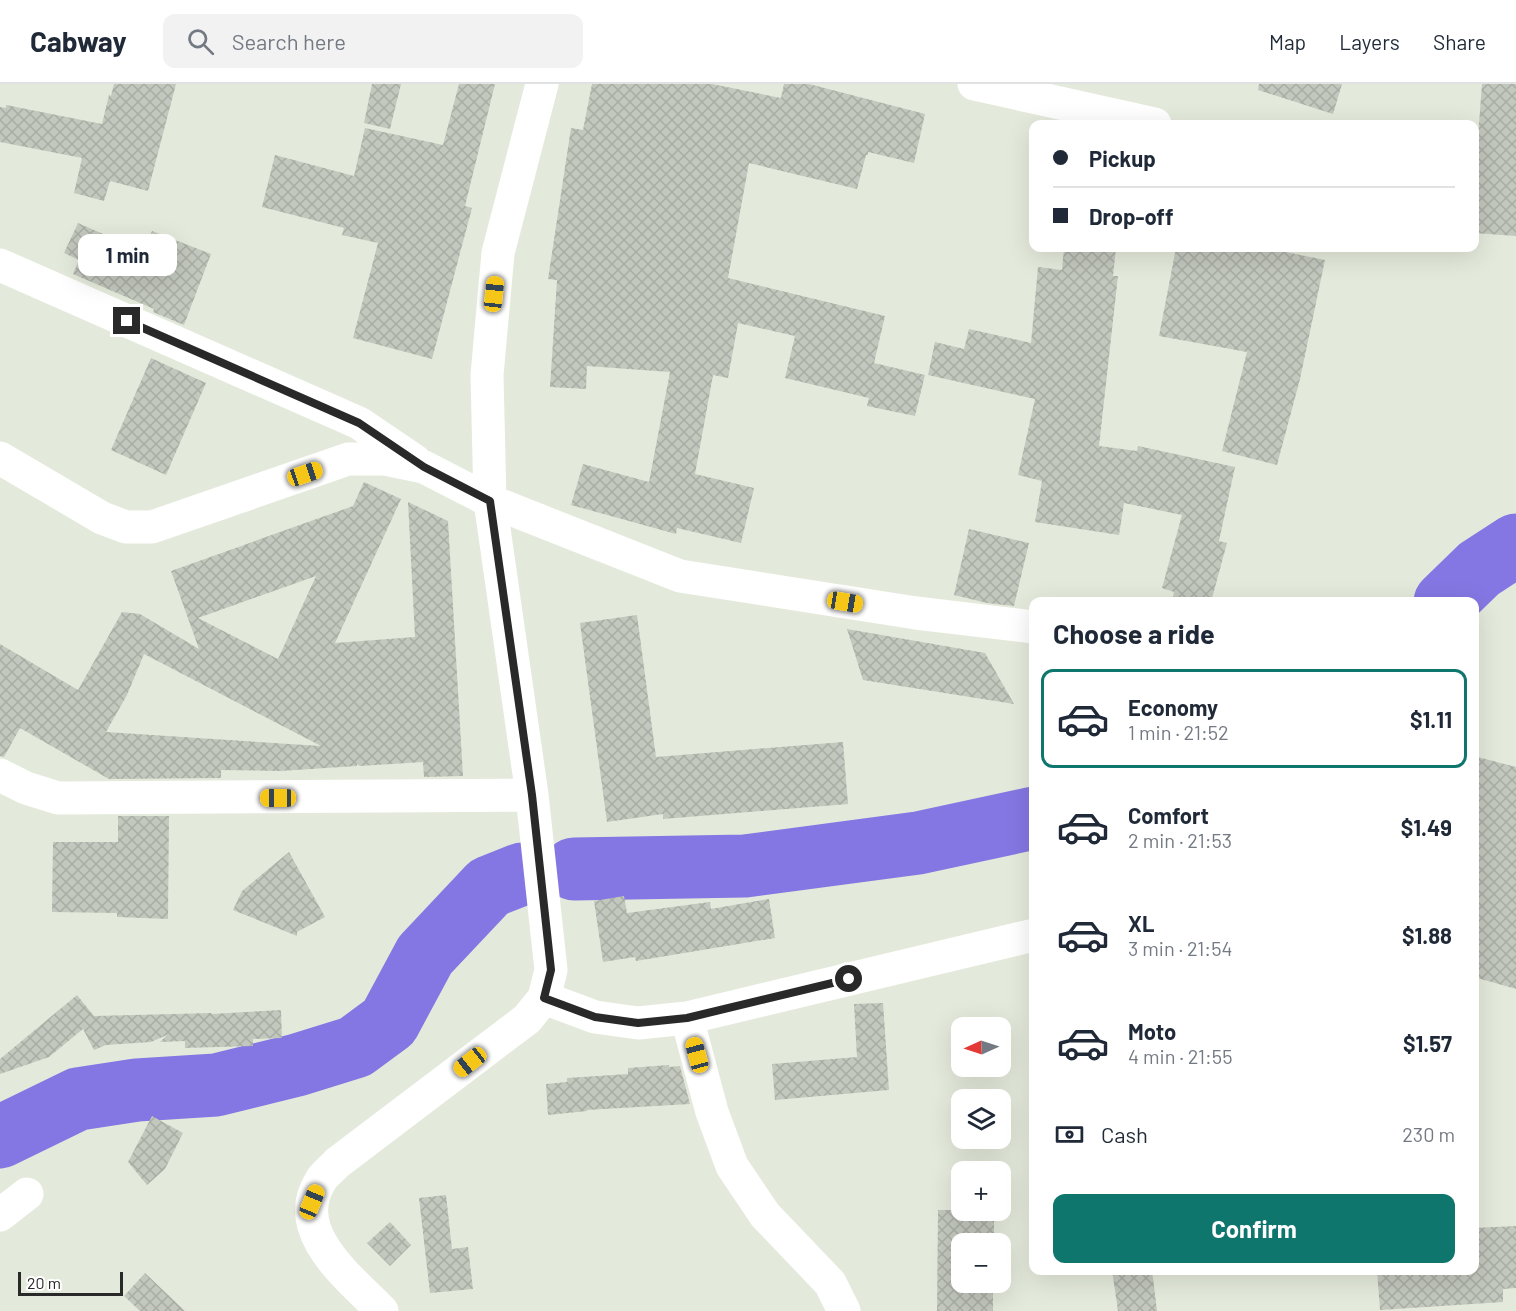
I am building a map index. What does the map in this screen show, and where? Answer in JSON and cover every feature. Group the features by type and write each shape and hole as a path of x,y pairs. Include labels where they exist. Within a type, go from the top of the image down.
{"street":[{"path":"370,1307 326,1254 314,1231 312,1202 321,1180 337,1163 527,1019 544,998 551,970 532,795 490,501 487,375 498,253 542,84"},
{"path":"974,84 1137,120"},
{"path":"0,265 359,423 424,467 490,501 680,576 916,613 1029,626"},
{"path":"0,458 102,518 126,527 152,527 348,459 385,459 424,467"},
{"path":"0,775 26,788 58,798 70,799 532,795"},
{"path":"544,998 595,1017 638,1023 687,1018 1029,936"},
{"path":"687,1018 712,1112 732,1166 765,1215 830,1283 844,1311"},
{"path":"0,1215 27,1194"}],"building":[{"path":"114,84 176,84 148,191 110,181 104,201 74,193 82,158 0,142 0,107 6,108 6,105 102,124"},
{"path":"372,84 401,84 390,129 364,123"},
{"path":"459,84 495,84 465,206 472,208 432,359 353,338 378,243 342,235 344,228 262,207 275,155 354,176 365,128 443,145"},
{"path":"592,84 712,84 781,98 784,84 809,84 925,114 914,163 868,152 857,189 749,163 728,278 885,316 874,363 925,375 915,416 867,406 869,398 785,378 795,336 738,323 728,378 713,375 695,474 754,488 741,543 677,528 676,534 571,505 583,464 649,482 670,372 587,366 586,389 550,387 557,280 548,279 571,128 583,130"},
{"path":"1259,84 1342,84 1333,114 1258,90"},
{"path":"1482,84 1516,84 1516,236 1479,233 1479,123"},
{"path":"78,223 144,252 152,231 211,254 184,325 153,312 154,309 73,274 79,260 64,253"},
{"path":"1064,252 1116,252 1113,276 1118,276 1099,446 1137,451 1138,446 1235,467 1219,541 1227,543 1212,597 1173,597 1174,592 1162,588 1182,515 1124,503 1119,535 1035,522 1042,481 1018,475 1035,399 928,375 935,342 964,349 969,329 1031,343 1038,267 1062,270"},
{"path":"1175,252 1286,252 1325,260 1300,379 1277,465 1222,451 1247,352 1159,336"},
{"path":"151,358 206,383 166,475 111,450"},
{"path":"364,482 401,499 335,643 415,637 408,502 448,521 463,776 424,777 423,762 360,766 357,764 357,766 280,771 221,770 221,778 109,779 20,728 4,757 0,756 0,644 78,690 122,612 140,614 199,649 171,571 353,506","holes":["316,576 278,659 198,618","144,654 321,746 106,732 127,695"]},
{"path":"969,529 1029,543 1014,606 987,603 954,595"},
{"path":"637,615 656,757 843,742 848,804 663,819 663,814 607,822 580,623"},
{"path":"847,629 985,653 1014,704 863,680"},
{"path":"1479,757 1516,767 1516,989 1479,978"},
{"path":"118,816 169,816 168,919 117,917 117,913 52,912 53,842 118,842"},
{"path":"289,852 325,917 297,932 297,936 233,910 242,891"},
{"path":"624,896 627,913 710,902 711,909 769,899 775,938 636,961 635,957 603,962 594,901"},
{"path":"77,995 94,1016 281,1010 282,1038 253,1039 253,1046 185,1048 185,1041 160,1042 167,1035 151,1042 106,1045 94,1050 83,1029 49,1057 0,1074 0,1059"},
{"path":"883,1003 889,1090 775,1100 772,1064 857,1057 854,1004"},
{"path":"669,1065 669,1067 680,1066 690,1104 587,1110 548,1115 546,1084 567,1082 567,1078 628,1074 628,1068"},
{"path":"152,1116 183,1133 165,1169 147,1185 128,1162"},
{"path":"446,1195 452,1249 468,1247 473,1289 430,1293 419,1198"},
{"path":"938,1210 951,1210 951,1221 994,1221 994,1233 951,1233 951,1293 993,1293 993,1311 937,1311"},
{"path":"390,1222 411,1245 390,1266 367,1243"},
{"path":"1516,1226 1516,1288 1503,1289 1503,1302 1380,1310 1377,1275 1479,1275 1479,1228"},
{"path":"145,1273 185,1311 140,1311 124,1296"},
{"path":"1113,1275 1153,1275 1157,1311 1118,1311"}],"waterway":[{"path":"1450,597 1479,569 1516,545"},
{"path":"574,869 745,866 918,843 1029,819"},
{"path":"0,1137 78,1099 137,1090 216,1085 297,1065 355,1047 389,1022 425,955 489,887 522,874"}],"route":[{"path":"127,321 359,423 424,467 490,501 532,795 551,970 544,998 595,1017 638,1023 687,1018 849,979"}]}
